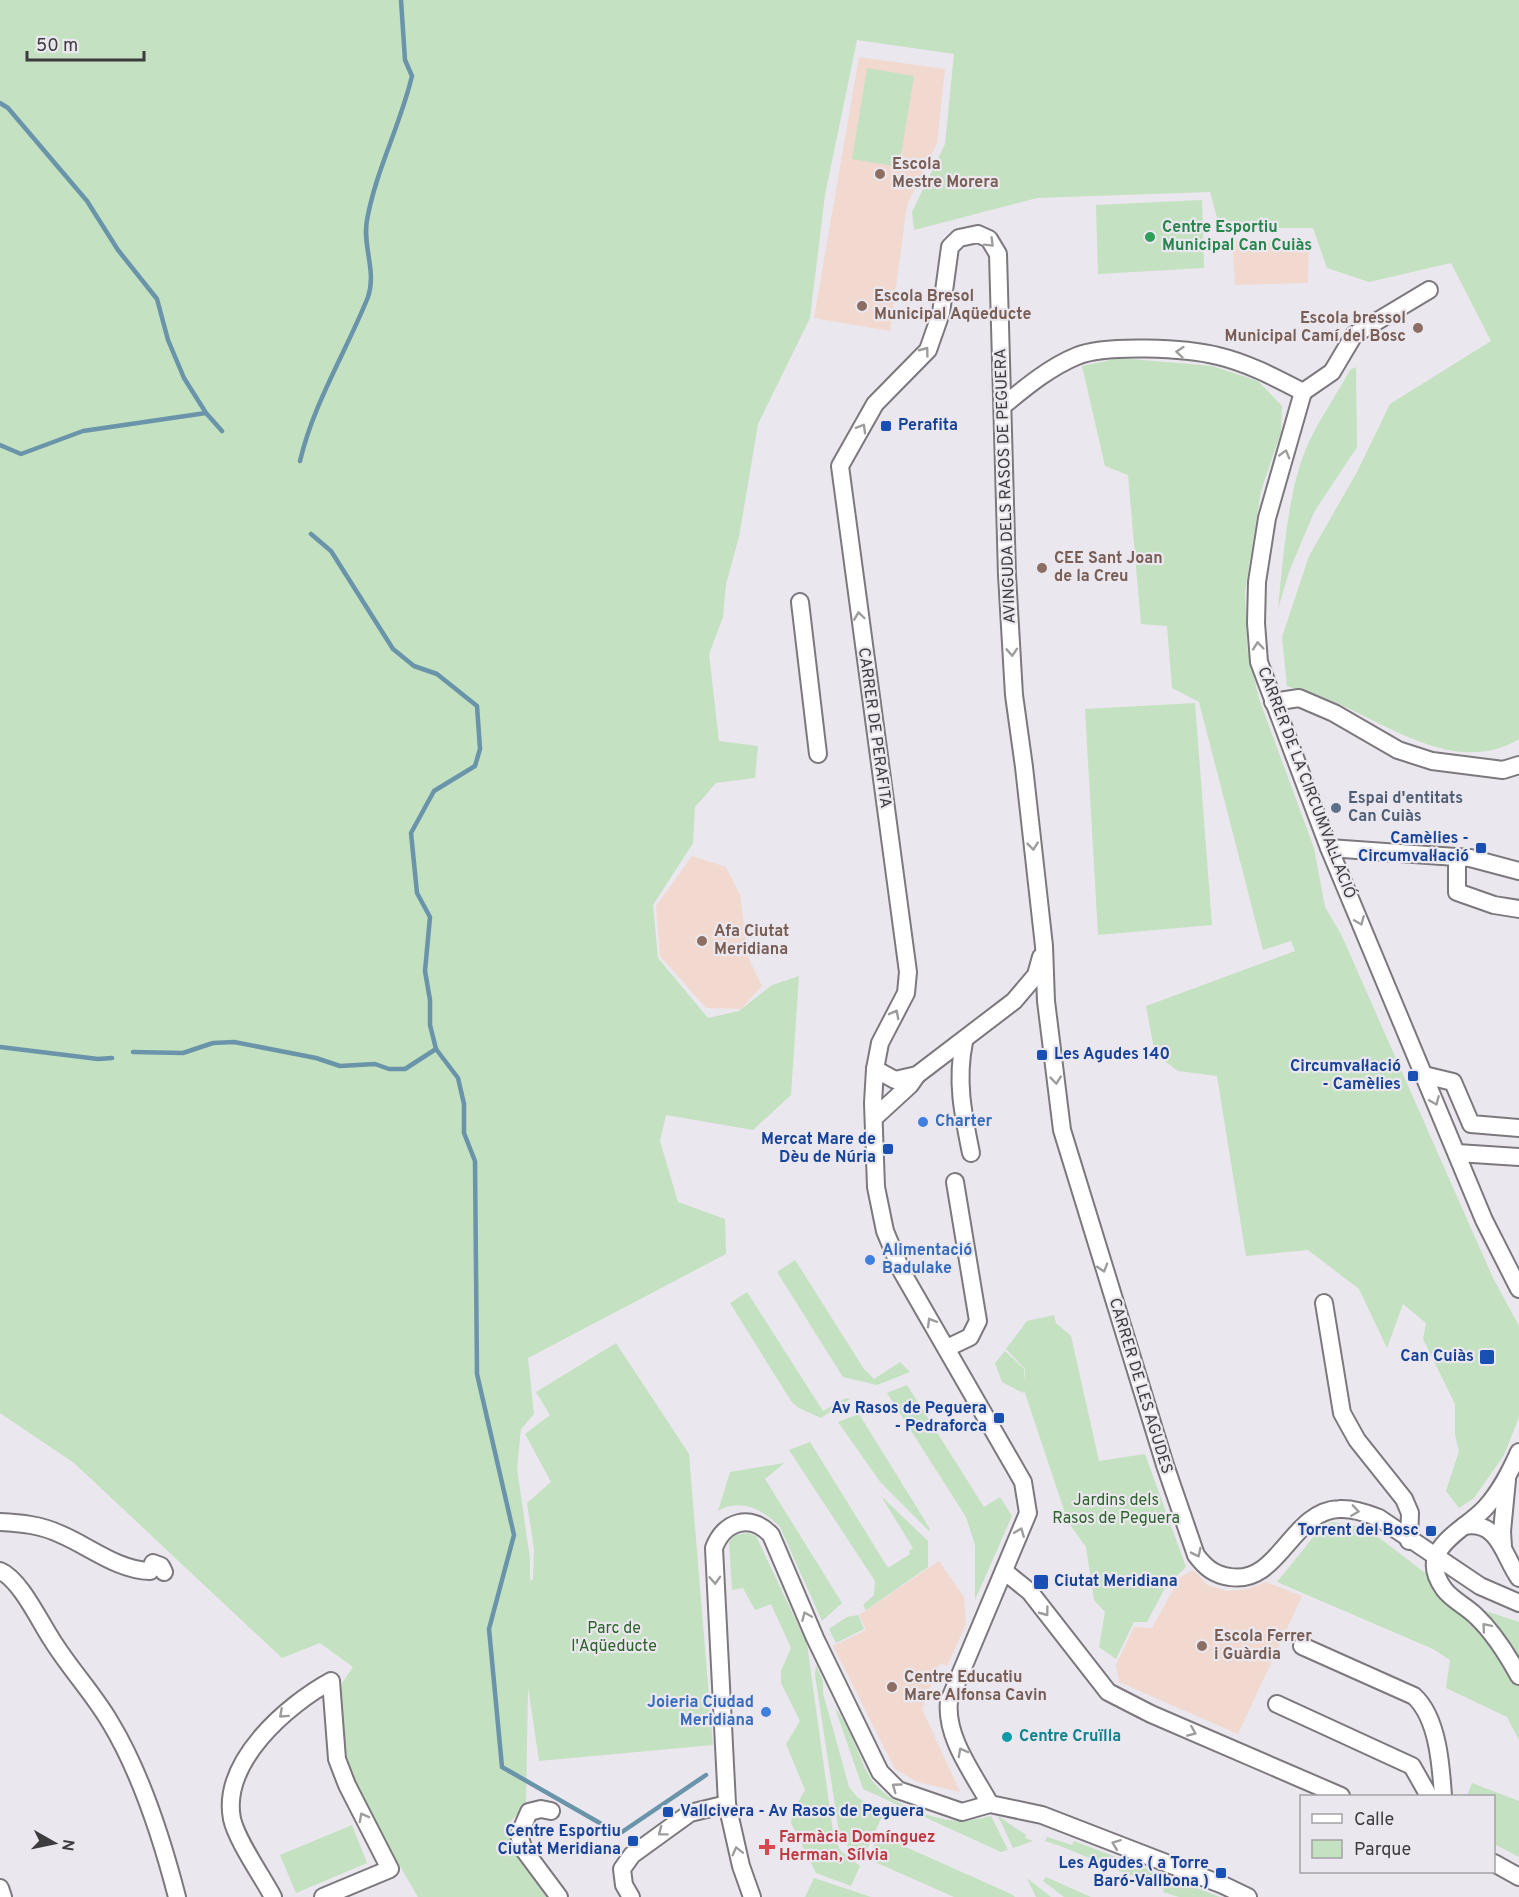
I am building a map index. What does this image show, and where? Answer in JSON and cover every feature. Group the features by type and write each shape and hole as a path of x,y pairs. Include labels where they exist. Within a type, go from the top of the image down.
{"street":[{"name":"AVINGUDA DELS RASOS DE PEGUERA","path":"885,394 928,350 937,330 950,247 959,238 978,234 989,239 998,254 1007,574 1014,695 1044,946 1046,1001"},
{"path":"1004,405 1061,364 1096,350 1125,348 1217,356 1267,373 1303,392 1332,372 1354,335 1429,290"},
{"name":"CARRER DE LA CIRCUMVAL·LACIÓ","path":"1303,392 1267,518 1257,582 1256,623 1259,662 1329,848 1495,1246 1519,1288"},
{"name":"CARRER DE PERAFITA","path":"875,1069 880,1043 906,993 908,972 840,466 875,404 885,394"},
{"path":"800,602 818,753"},
{"path":"1273,702 1299,698 1334,713 1398,750 1431,761 1503,770 1519,765"},
{"path":"1329,848 1457,857 1519,871"},
{"path":"1457,857 1457,892 1494,905 1519,909"},
{"name":"AVINGUDA DELS RASOS DE PEGUERA","path":"874,1118 910,1085 917,1075 1014,1002 1036,975 1044,946"},
{"path":"1014,1002 1035,997 1046,1001"},
{"name":"CARRER DE LES AGUDES","path":"1046,1001 1062,1130 1165,1465 1196,1555 1205,1567 1219,1575 1243,1578 1260,1572 1307,1522 1337,1509 1365,1512 1379,1518 1409,1541 1495,1594 1519,1603"},
{"path":"964,1041 960,1061 959,1091 971,1153"},
{"path":"917,1075 895,1080 875,1069 876,1187 885,1231 902,1272 1023,1482 1028,1513 949,1701 948,1711 954,1737 990,1804"},
{"path":"1424,1075 1453,1082 1471,1124 1519,1128"},
{"path":"1457,1153 1519,1156"},
{"path":"947,1348 970,1337 978,1321 954,1182"},
{"path":"1324,1303 1342,1413 1357,1440 1404,1499 1410,1513 1409,1541"},
{"path":"1519,1452 1507,1479 1485,1508 1444,1542 1436,1558 1435,1568 1442,1586 1489,1630 1519,1676"},
{"path":"1503,1548 1502,1531 1507,1479"},
{"path":"0,1522 34,1525 58,1533 125,1567 150,1571 153,1563 161,1566 164,1572"},
{"path":"752,1897 738,1855 727,1804 714,1548 725,1528 740,1522 750,1522 765,1528 771,1535 819,1646 880,1772 889,1782 911,1796 962,1812 990,1804 1042,1815 1223,1885 1248,1897"},
{"path":"1464,1526 1486,1527 1503,1548 1519,1578"},
{"path":"0,1571 14,1582 27,1600 54,1643 104,1712 125,1748 177,1897"},
{"path":"1004,1571 1030,1593 1108,1692 1151,1714 1336,1795"},
{"path":"1302,1646 1414,1696 1420,1701 1427,1713 1435,1741 1443,1795"},
{"path":"273,1897 233,1821 232,1793 244,1764 278,1718 312,1691 331,1681 337,1760 347,1785 390,1869 323,1897"},
{"path":"1277,1704 1412,1766 1428,1795"},
{"path":"631,1897 624,1885 622,1869 632,1855 690,1813 727,1804"},
{"path":"551,1811 541,1809 529,1812 519,1835 524,1850 559,1897"},
{"path":"1495,1864 1519,1877"},
{"path":"0,1888 3,1897"}],"shaded area":[{"name":"Escola Mestre Morera","path":"859,57 945,69 937,143 907,205 890,331 814,318"},
{"path":"1309,239 1308,283 1235,285 1232,241"},
{"name":"Afa Ciutat Meridiana","path":"692,856 726,867 740,895 748,957 762,986 741,1009 706,1008 660,956 656,906"},
{"name":"Centre Educatiu Mare Alfonsa Cavin","path":"939,1561 964,1597 966,1624 947,1666 940,1663 922,1709 960,1792 917,1782 895,1769 833,1646 866,1630 859,1615"},
{"name":"Escola Ferrer i Guàrdia","path":"1194,1570 1207,1585 1228,1591 1246,1589 1266,1582 1302,1596 1238,1734 1119,1682 1116,1665 1134,1627 1152,1628 1180,1577"}],"green space":[{"name":"Parc de l'Aqüeducte","path":"0,0 1519,0 1519,739 1497,749 1474,752 1451,750 1405,736 1333,701 1287,686 1282,637 1309,556 1357,472 1390,404 1491,341 1451,263 1369,282 1327,268 1313,228 1220,228 1210,192 1037,198 914,230 912,212 945,144 954,54 857,40 825,195 810,318 758,424 739,537 726,584 723,617 709,654 719,741 758,746 755,778 716,783 695,807 693,843 653,905 658,958 708,1018 739,1011 772,985 799,976 791,1095 753,1130 666,1115 660,1141 678,1202 725,1219 726,1254 528,1358 534,1414 521,1429 517,1468 530,1559 530,1581 533,1579 534,1549 527,1503 551,1482 525,1434 550,1415 536,1392 616,1343 689,1454 713,1745 539,1761 528,1687 526,1805 507,1825 552,1897 418,1897 359,1797 344,1764 340,1686 353,1667 320,1643 282,1658 74,1463 0,1413"},
{"path":"867,68 914,76 899,167 852,159"},
{"name":"Centre Esportiu Municipal Can Cuiàs","path":"1202,200 1204,268 1098,274 1096,205"},
{"path":"1120,358 1212,366 1258,381 1282,406 1281,432 1261,491 1245,591 1247,647 1259,699 1314,848 1325,907 1341,934 1493,1278 1519,1326 1519,1417 1504,1455 1474,1498 1459,1508 1446,1491 1459,1451 1455,1435 1455,1404 1423,1339 1426,1323 1403,1304 1387,1348 1359,1289 1308,1250 1246,1256 1217,1076 1178,1071 1155,1054 1146,1006 1295,951 1291,941 1263,950 1199,702 1172,688 1167,626 1141,624 1128,475 1105,466 1082,366"},
{"path":"1356,367 1357,447 1314,512 1289,572 1278,609 1291,501 1302,460 1309,442 1350,370"},
{"path":"1195,703 1212,925 1098,935 1085,709"},
{"path":"795,1260 864,1369 874,1379 900,1362 910,1372 877,1385 843,1377 777,1272"},
{"path":"747,1292 823,1411 846,1398 850,1399 821,1418 797,1407 791,1401 730,1303"},
{"name":"Jardins dels Rasos de Peguera","path":"1054,1315 1056,1323 1071,1336 1099,1461 1145,1454 1186,1567 1166,1586 1147,1622 1134,1622 1116,1659 1099,1647 1105,1612 1094,1600 1086,1547 1068,1522 1024,1390 1023,1393 1002,1382 995,1363 1005,1351 1024,1369 1024,1382 1025,1369 1006,1349 1027,1321"},
{"path":"907,1385 984,1507 1000,1497 1012,1516 975,1600 975,1545 966,1517 887,1393"},
{"path":"859,1414 930,1529 929,1531 881,1483 838,1422"},
{"path":"810,1442 888,1568 910,1554 909,1551 913,1548 881,1496 928,1541 928,1567 866,1610 863,1605 874,1595 875,1581 789,1450"},
{"path":"784,1463 765,1479 842,1603 822,1621 780,1527 766,1515 751,1507 735,1505 718,1511 730,1472"},
{"path":"1332,1522 1365,1527 1467,1605 1519,1622 1519,1740 1507,1717 1446,1688 1450,1660 1433,1649 1277,1582 1319,1530"},
{"path":"748,1533 756,1536 807,1644 833,1832 840,1850 860,1866 851,1886 816,1873 791,1823 792,1813 805,1790 786,1744 800,1721 781,1683 781,1671 791,1648 771,1604 755,1610 743,1588 732,1590 729,1542 735,1535"},
{"path":"858,1615 864,1629 836,1643 829,1629 847,1617"},
{"path":"816,1665 823,1681 823,1693 849,1787 858,1798 884,1812 864,1856 849,1848 839,1832 815,1675"},
{"path":"835,1708 849,1730 868,1774 884,1793 895,1801 921,1813 947,1820 971,1820 991,1816 1008,1850 1001,1852 863,1789"},
{"path":"1472,1783 1519,1801 1519,1857 1495,1845 1495,1795 1467,1795"},
{"path":"998,1816 1026,1835 1025,1838 1033,1841 1013,1848"},
{"path":"352,1825 367,1863 296,1893 280,1855"},
{"path":"879,1835 1015,1897 954,1897 868,1859"},
{"path":"1047,1837 1072,1845 1074,1841 1220,1897 1179,1897 1163,1892 1164,1889 1142,1882 1142,1879 1045,1841"},
{"path":"1046,1877 1091,1897 1064,1897 1043,1881"},
{"path":"814,1878 871,1897 805,1897"},
{"path":"1027,1878 1051,1897 1036,1897"}],"waterway":[{"path":"300,461 313,418 368,297 371,278 366,239 367,220 376,183 412,76 405,60 401,0"},
{"path":"0,103 8,108 87,201 118,250 157,299 168,340 184,378 206,413 222,431"},
{"path":"0,445 21,454 83,431 206,413"},
{"path":"311,534 331,551 393,649 414,666 437,674 477,706 480,749 475,766 434,791 411,833 417,893 430,917 425,971 430,1000 430,1025 436,1049 458,1078 464,1104 464,1133 475,1161 477,1374 514,1535 489,1629 502,1767 619,1834 706,1775"},
{"path":"133,1052 183,1053 213,1043 234,1042 316,1058 340,1066 375,1064 389,1069 405,1069 436,1049"},
{"path":"0,1047 98,1059 112,1058"}],"place":[{"name":"Escola Mestre Morera","path":"880,174"},
{"name":"Centre Esportiu Municipal Can Cuiàs","path":"1150,237"},
{"name":"Escola Bresol Municipal Aqüeducte","path":"862,306"},
{"name":"Escola bressol Municipal Camí del Bosc","path":"1418,328"},
{"name":"Perafita","path":"886,426"},
{"name":"CEE Sant Joan de la Creu","path":"1042,568"},
{"name":"Espai d'entitats Can Cuiàs","path":"1336,808"},
{"name":"Camèlies - Circumval·lació","path":"1481,848"},
{"name":"Afa Ciutat Meridiana","path":"702,941"},
{"name":"Les Agudes 140","path":"1042,1055"},
{"name":"Circumval·lació - Camèlies","path":"1413,1076"},
{"name":"Charter","path":"923,1122"},
{"name":"Mercat Mare de Dèu de Núria","path":"888,1149"},
{"name":"Alimentació Badulake","path":"870,1260"},
{"name":"Can Cuiàs","path":"1487,1357"},
{"name":"Av Rasos de Peguera - Pedraforca","path":"999,1418"},
{"name":"Torrent del Bosc","path":"1431,1531"},
{"name":"Ciutat Meridiana","path":"1041,1582"},
{"name":"Escola Ferrer i Guàrdia","path":"1202,1646"},
{"name":"Centre Educatiu Mare Alfonsa Cavin","path":"892,1687"},
{"name":"Joieria Ciudad Meridiana","path":"766,1712"},
{"name":"Centre Cruïlla","path":"1007,1737"},
{"name":"Vallcivera - Av Rasos de Peguera","path":"668,1812"},
{"name":"Centre Esportiu Ciutat Meridiana","path":"633,1841"},
{"name":"Farmàcia Domínguez Herman, Sílvia","path":"767,1847"},
{"name":"Les Agudes ( a Torre Baró-Vallbona )","path":"1221,1873"}]}
